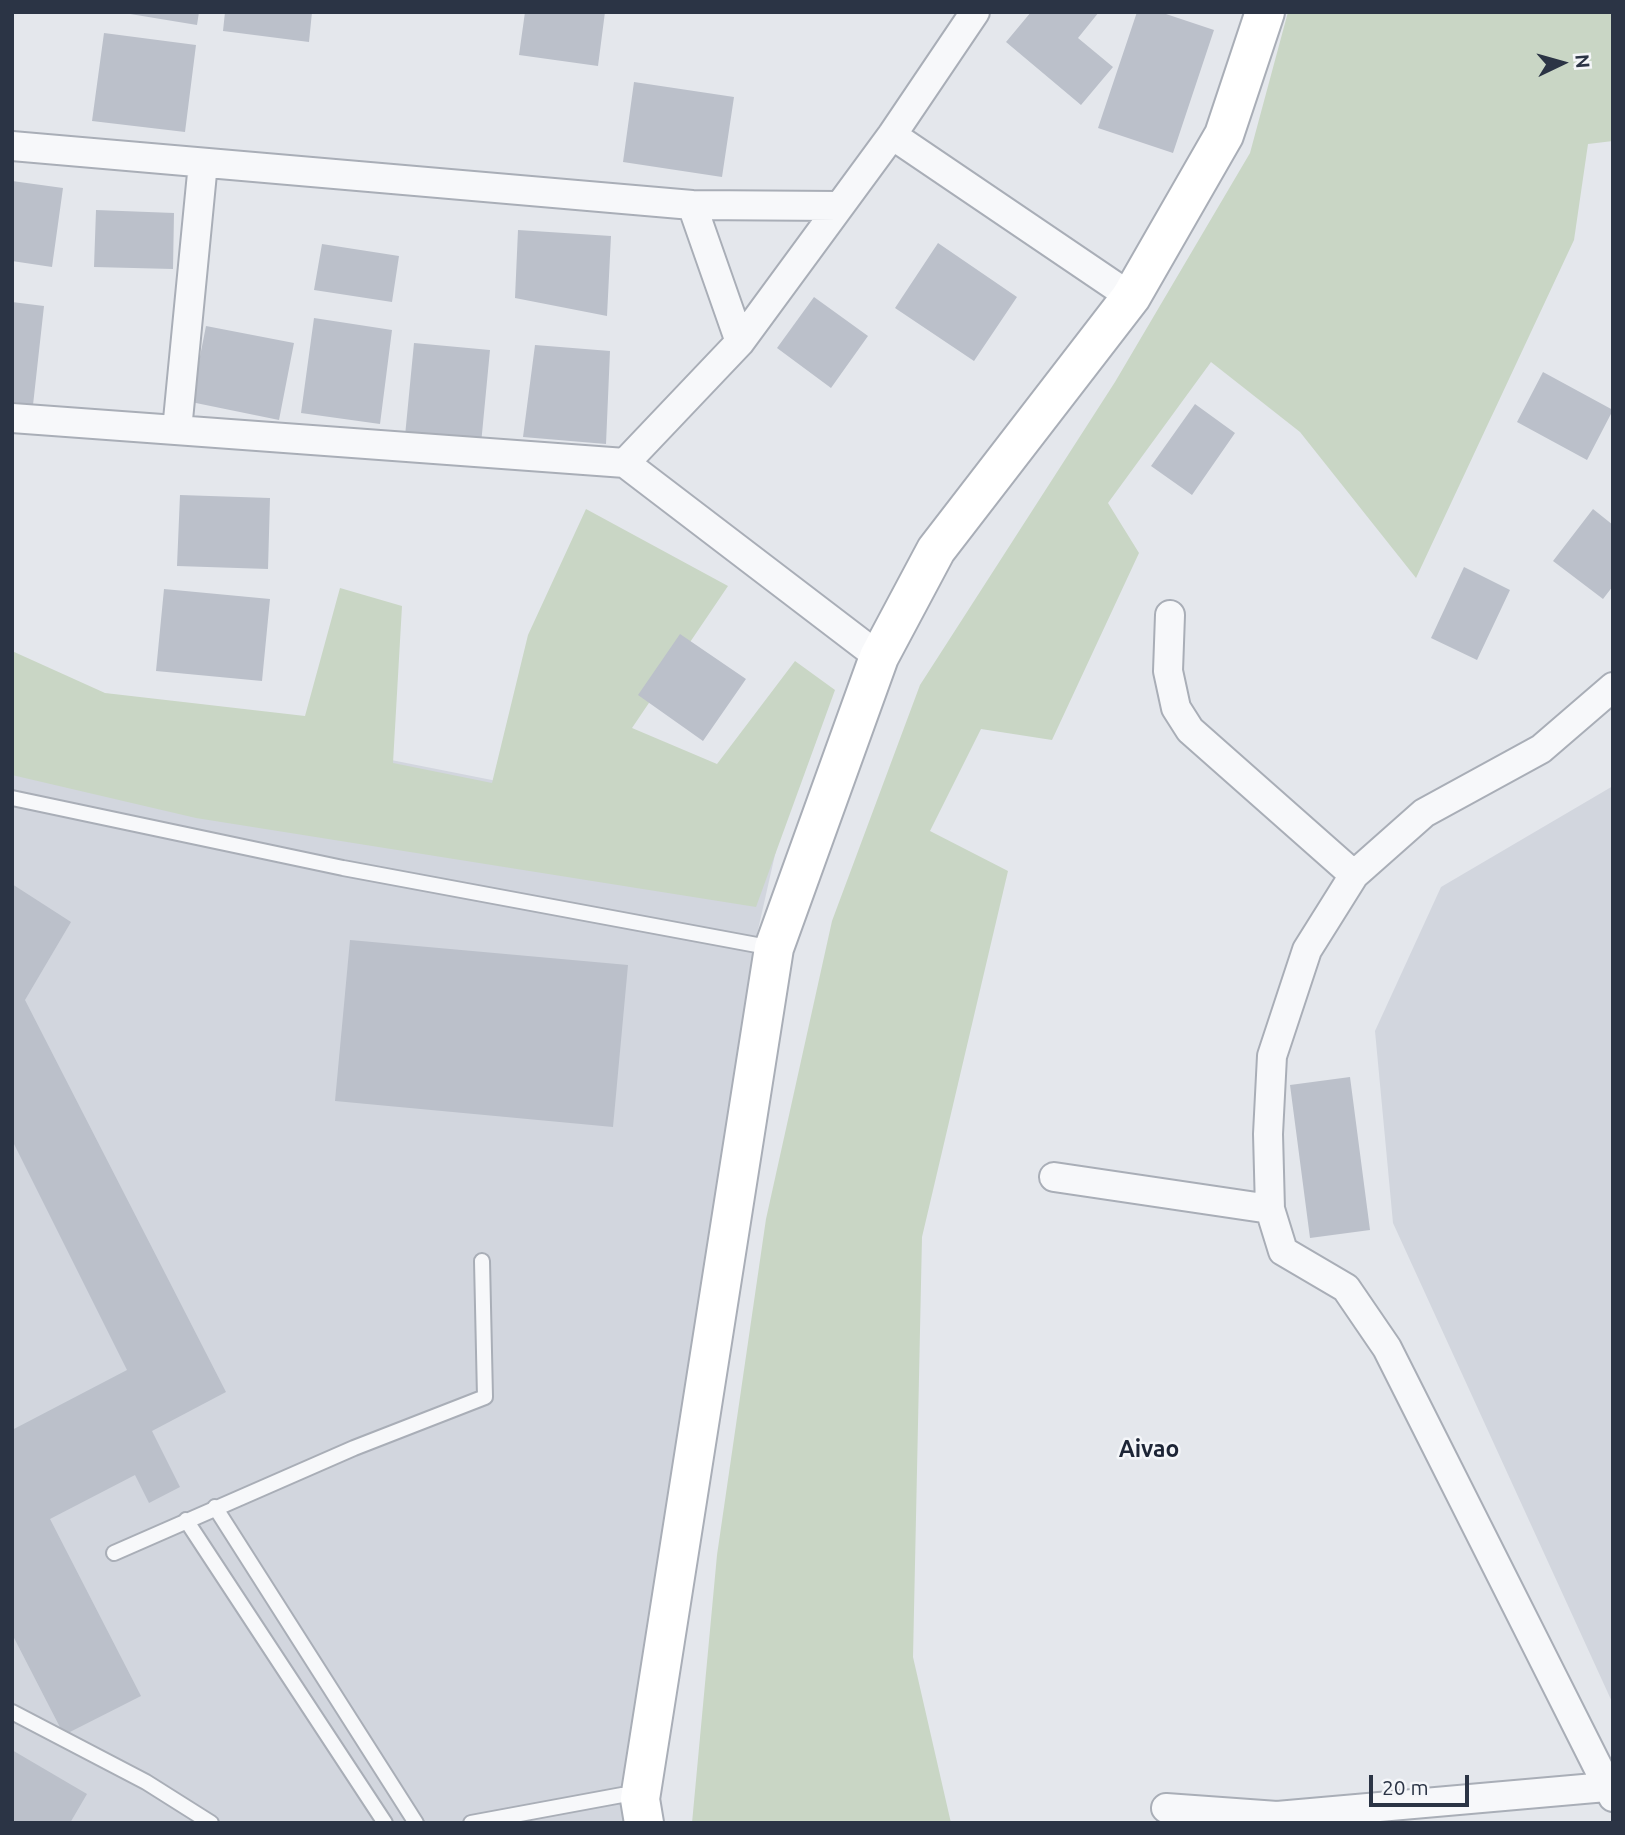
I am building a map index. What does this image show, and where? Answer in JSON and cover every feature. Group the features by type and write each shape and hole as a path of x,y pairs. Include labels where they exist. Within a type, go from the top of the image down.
{"street":[{"path":"625,463 740,342 892,135 975,12"},
{"path":"643,1815 774,948 879,657 936,550 1131,297 1224,135 1265,12"},
{"path":"892,135 1131,297"},
{"path":"12,146 692,205 838,206"},
{"path":"177,430 203,163"},
{"path":"692,205 740,342"},
{"path":"12,418 625,463 879,657"},
{"path":"1170,615 1168,671 1176,708 1190,730 1353,874"},
{"path":"1166,1808 1277,1816 1609,1792 1387,1348 1346,1288 1283,1251 1270,1209 1268,1134 1272,1056 1307,950 1353,874 1424,813 1541,749 1613,687"},
{"path":"1054,1177 1270,1209"}],"lane":[{"path":"12,798 343,868 774,948"},
{"path":"114,1553 354,1447 485,1397 482,1261"},
{"path":"215,1507 416,1823"},
{"path":"187,1520 385,1823"},
{"path":"12,1712 146,1782 211,1823"},
{"path":"471,1823 622,1795 643,1815"}],"shaded area":[{"path":"12,661 99,702 779,837 755,943 622,1795 626,1823 12,1823"},
{"path":"1613,786 1613,1704 1393,1223 1375,1031 1441,887"}],"green space":[{"path":"1288,12 1613,12 1613,141 1588,144 1574,240 1416,578 1300,432 1211,362 1108,503 1139,553 1052,740 981,729 930,831 1008,871 922,1237 913,1657 951,1823 692,1823 717,1555 766,1219 832,921 920,685 1115,382 1250,153"},
{"path":"586,509 728,586 632,728 717,764 795,661 835,690 756,907 196,818 12,775 12,651 105,693 305,716 340,588 402,606 393,763 492,783 528,635"}],"building":[{"path":"118,12 199,12 197,25"},
{"path":"225,12 312,12 309,42 223,31"},
{"path":"525,12 605,12 598,66 519,55"},
{"path":"1031,12 1099,12 1078,38 1113,67 1081,105 1006,42"},
{"path":"1137,12 1160,12 1214,30 1173,153 1098,128"},
{"path":"104,33 196,45 185,132 92,121"},
{"path":"634,82 734,97 722,177 623,162"},
{"path":"12,181 63,188 52,267 12,261"},
{"path":"96,210 174,213 173,269 94,267"},
{"path":"518,230 611,236 607,316 515,298"},
{"path":"938,243 1017,297 974,361 895,308"},
{"path":"322,244 399,256 392,302 314,290"},
{"path":"814,297 868,336 831,388 777,348"},
{"path":"12,302 44,306 33,405 12,402"},
{"path":"314,318 392,330 380,424 301,413"},
{"path":"206,326 294,343 279,420 191,402"},
{"path":"414,343 490,350 481,444 405,436"},
{"path":"535,345 610,351 606,444 523,437"},
{"path":"1543,372 1613,410 1587,460 1517,422"},
{"path":"1195,404 1235,433 1192,495 1151,466"},
{"path":"180,495 270,498 268,569 177,566"},
{"path":"1593,509 1613,525 1613,586 1603,599 1553,561"},
{"path":"1464,567 1510,590 1477,660 1431,638"},
{"path":"164,589 270,599 262,681 156,671"},
{"path":"680,634 746,679 703,741 638,695"},
{"path":"12,884 71,922 25,1000 226,1392 152,1431 180,1487 149,1503 135,1475 50,1519 141,1696 64,1735 12,1634 12,1430 127,1370 12,1140"},
{"path":"350,940 628,965 613,1127 335,1101"},
{"path":"1350,1077 1370,1230 1310,1238 1290,1085"},
{"path":"12,1750 87,1794 70,1823 12,1823"}],"district":[{"name":"Aivao","path":"1149,1449"}]}
